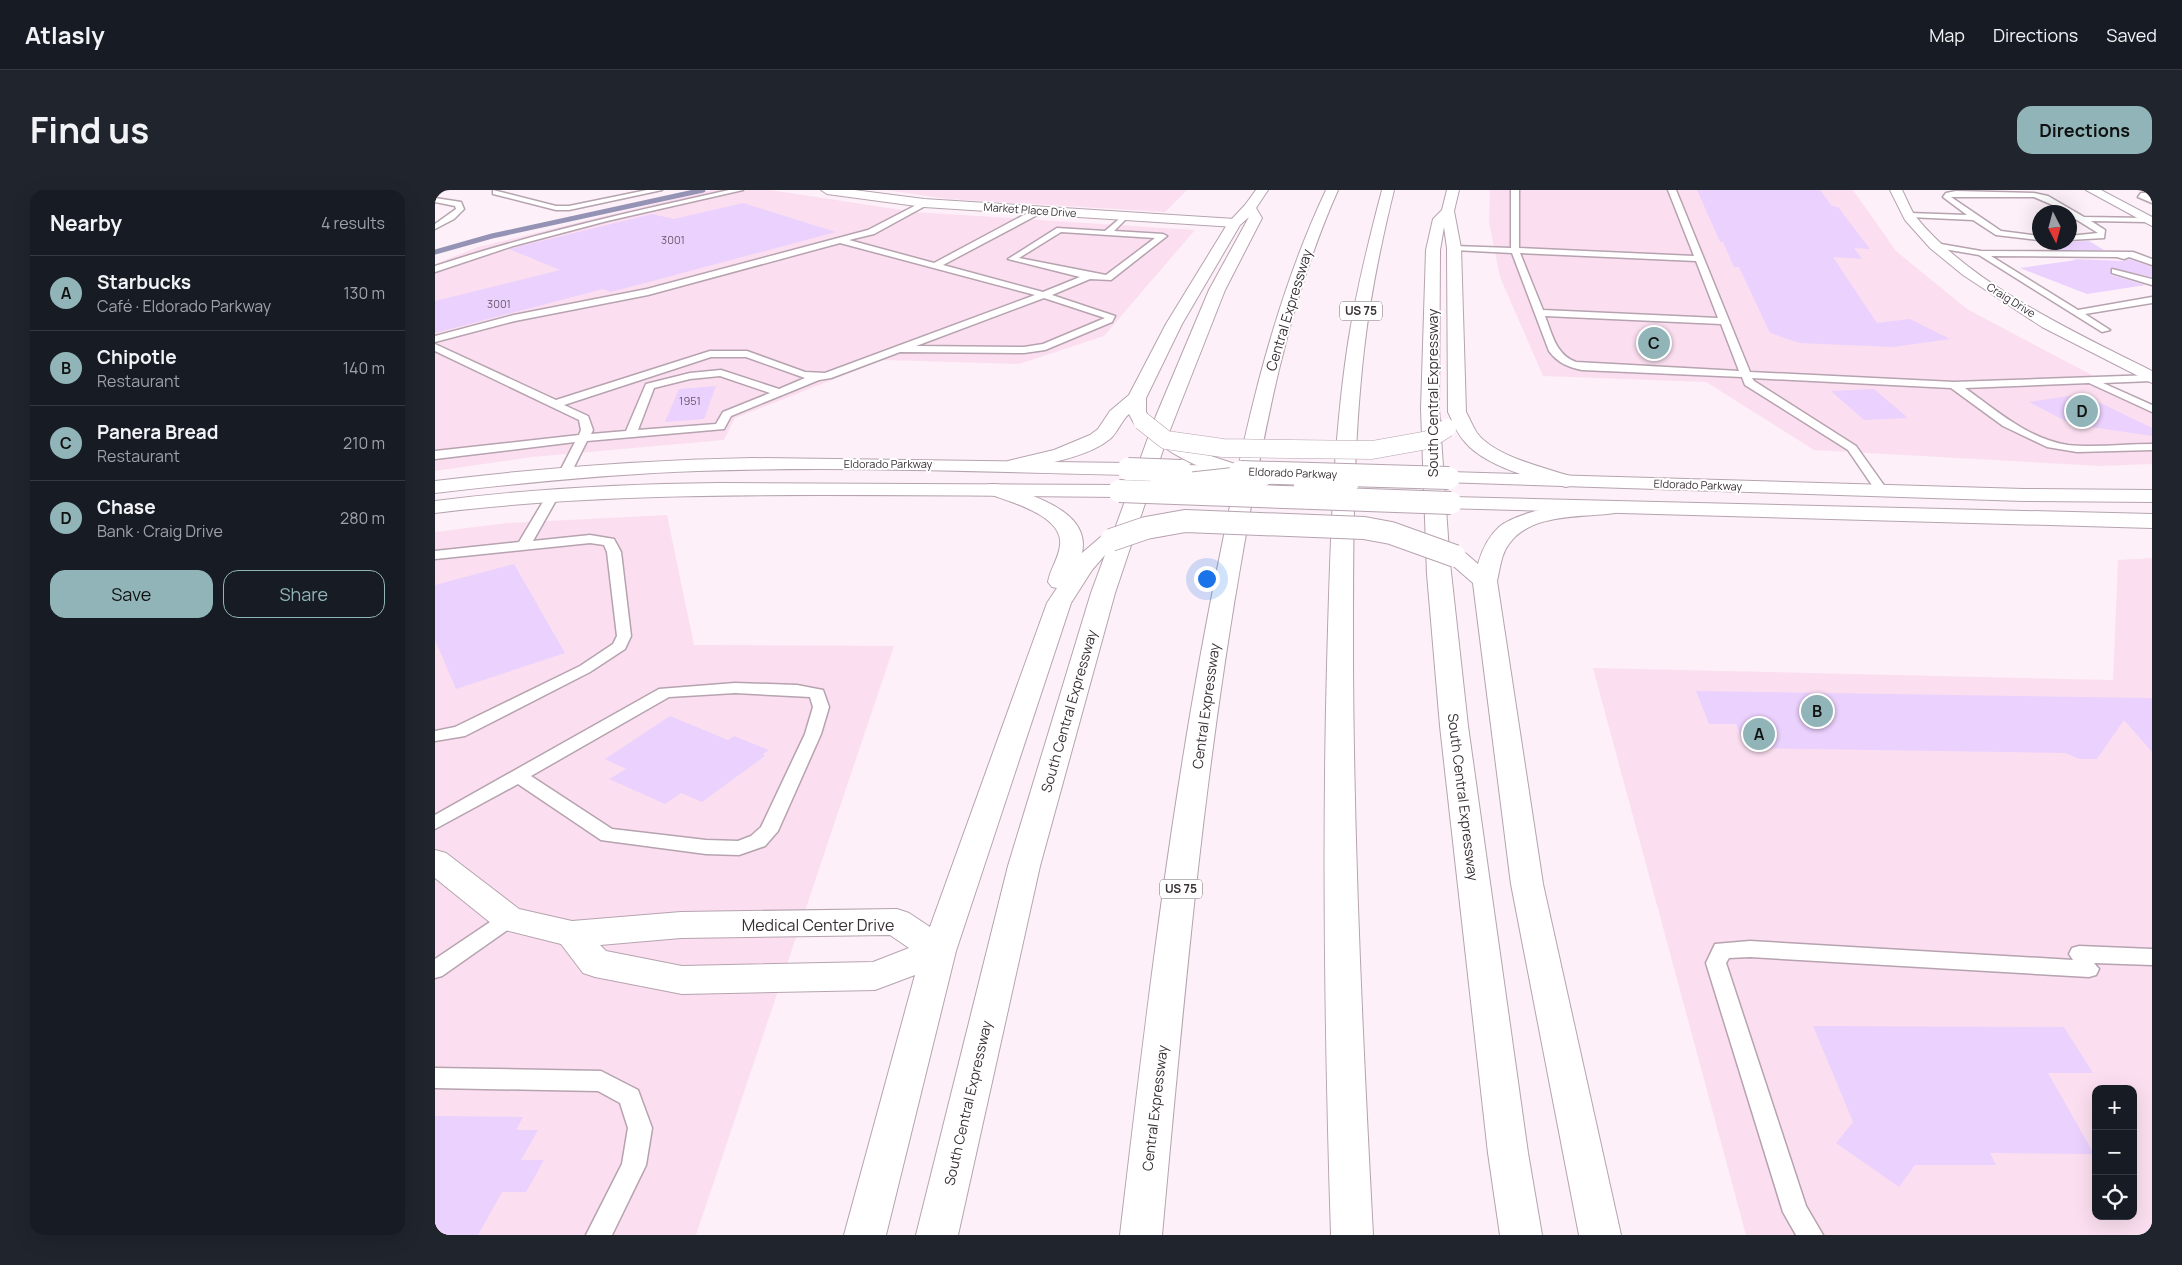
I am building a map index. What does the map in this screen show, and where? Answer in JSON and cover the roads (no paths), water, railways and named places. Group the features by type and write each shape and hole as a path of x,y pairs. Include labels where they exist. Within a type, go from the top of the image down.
{"main road":[{"name":"Market Place Drive","path":"827,190 924,204 1235,223"},
{"path":"1015,465 1061,454 1097,439 1105,433 1117,415 1137,398 1174,324 1235,223 1250,208 1262,190"},
{"name":"Central Expressway","path":"1141,1235 1191,809 1214,650 1233,544 1260,413 1279,336 1307,248 1332,190"},
{"name":"US 75","path":"1352,1235 1340,886 1339,686 1342,547 1347,434 1360,316 1371,257 1388,190"},
{"name":"South Central Expressway","path":"1452,420 1454,248 1449,211 1453,190"},
{"name":"Craig Drive","path":"1896,190 1909,215 1935,245 1989,286 2030,312 2152,378"},
{"path":"2092,190 2149,221"},
{"name":"South Central Expressway","path":"937,1235 1024,866 1118,550 1165,416 1217,290 1256,218 1250,208"},
{"name":"South Central Expressway","path":"1449,211 1439,219 1433,250 1430,427 1439,574 1453,726 1508,1153 1521,1235"},
{"path":"1137,398 1137,412 1142,421 1176,448 1199,459 1227,482 1300,485 1414,448 1428,440 1452,420 1481,447 1504,458 1565,481"},
{"path":"1165,440 1183,444 1223,448 1355,451 1391,448 1428,440"},
{"path":"553,495 566,483 584,480 728,473 779,464"},
{"name":"Eldorado Parkway","path":"435,487 565,473 779,464 1015,465 1181,470 1227,482 1300,485 1370,500 1451,504 2152,521"},
{"path":"435,499 519,488 549,480 565,473"},
{"name":"Eldorado Parkway","path":"435,507 483,500 691,488 1119,491 1227,482 1300,485 1449,478 2023,495 2152,496"},
{"path":"1059,603 1075,582 1086,558 1121,531 1227,482 1300,485 1393,519 1428,535 1485,582"},
{"path":"865,1235 939,951 1059,603 1060,579 1072,543 1068,527 1061,519 1042,508 993,489"},
{"path":"1600,1235 1527,884 1485,582 1500,539 1521,523 1553,514 1611,508"},
{"path":"1103,544 1146,528 1185,521 1364,528 1397,535 1455,556"},
{"name":"Medical Center Drive","path":"435,861 509,919 572,934 681,925 897,922 939,951"},
{"path":"572,934 595,963 682,980 875,976 939,951"}],"lane":[{"path":"497,192 556,208 569,208 658,190"},
{"path":"435,269 510,244 606,219 739,190"},
{"path":"1515,190 1515,251 1541,313 1554,351 1559,360 1568,364 1954,385 2152,378"},
{"path":"1672,190 1749,383 1852,448 1882,491"},
{"path":"2032,237 1999,233 1947,197 1957,193 2034,195 2045,198 2102,232 2101,236 2077,238"},
{"path":"2152,195 2141,195 2152,201"},
{"path":"435,200 458,204 460,209 451,218 435,227"},
{"path":"435,339 514,318 648,292 841,240 878,229 924,204"},
{"path":"935,266 1038,210"},
{"path":"1909,215 1975,218"},
{"path":"1107,232 1125,216"},
{"path":"2082,219 2149,221"},
{"path":"1060,230 1163,236 1108,278 1089,276 1012,259 1060,230"},
{"path":"841,240 1110,316 1109,320 1045,347 1025,350 899,349"},
{"path":"1935,245 1981,253 2105,259 2131,254 2143,271"},
{"path":"1454,248 1699,259"},
{"path":"1981,253 2105,330"},
{"path":"555,404 710,354 747,354 803,375 827,376 1044,296 1089,276"},
{"path":"2076,313 2152,300"},
{"path":"1541,313 1724,321"},
{"path":"435,346 584,418 587,430 565,473"},
{"path":"631,434 650,386 690,376 721,373 779,392"},
{"path":"435,455 583,438 720,427 727,414 817,377"},
{"path":"2089,380 2152,409"},
{"path":"1954,385 2025,435 2055,446 2069,448 2152,446"},
{"path":"524,544 553,495"},
{"path":"435,556 524,544 590,539 609,542 614,552 624,636 619,646 585,669 459,732 435,736"},
{"path":"435,823 517,775 665,692 735,688 797,690 817,693 821,707 813,734 769,831 758,841 739,848 706,847 608,835 517,775"},
{"path":"435,970 509,919"},
{"path":"1810,1235 1795,1212 1716,963 1723,950 1750,949 2084,962 2152,957"},
{"path":"435,1078 601,1081 630,1097 640,1128 634,1164 599,1235"}],"waterway":[{"path":"435,252 492,236 703,190"}],"place":[{"name":"Panera Bread","path":"1654,343"},
{"name":"Chase","path":"2082,411"},
{"name":"Chipotle","path":"1817,711"},
{"name":"Starbucks","path":"1759,734"}]}
